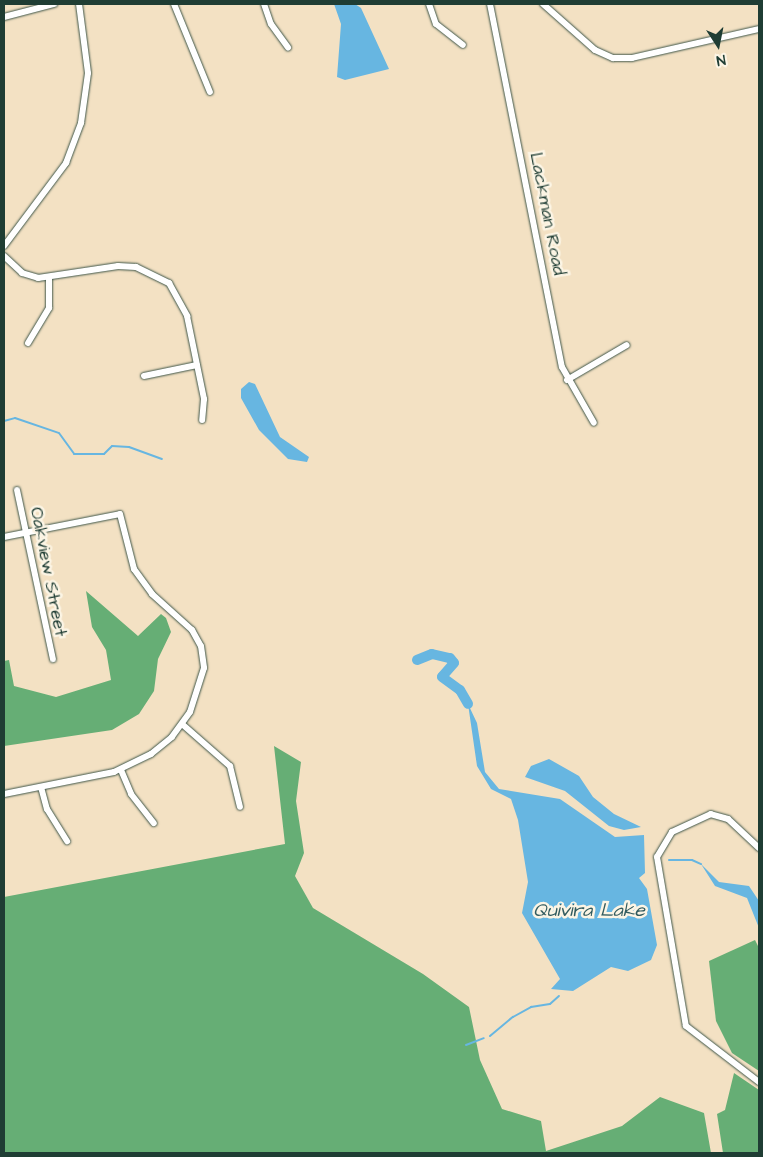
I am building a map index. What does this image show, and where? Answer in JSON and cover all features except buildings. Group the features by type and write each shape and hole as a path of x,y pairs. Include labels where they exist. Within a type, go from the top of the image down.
{"street":[{"path":"4,17 54,4"},
{"path":"4,246 66,163 81,122 88,73 80,4"},
{"path":"174,4 210,92"},
{"path":"264,4 271,24 288,47"},
{"path":"429,4 436,24 463,46"},
{"name":"Lackman Road","path":"490,4 567,380 594,424"},
{"path":"543,4 595,50 613,58 632,58 759,28"},
{"path":"4,256 22,273 50,278 136,267 169,283 183,305 197,365 202,420"},
{"path":"28,343 49,308 50,278"},
{"path":"567,380 627,345"},
{"path":"144,376 197,365"},
{"name":"Oakview Street","path":"17,490 53,659"},
{"path":"4,537 120,514 134,569 152,594 192,630 201,646 204,668 198,695 182,724 151,754 121,770 4,794"},
{"path":"182,724 230,766 240,807"},
{"path":"121,770 131,794 154,823"},
{"path":"41,787 49,815 67,841"},
{"path":"759,848 719,815 700,816 666,838 657,857 681,1012 691,1032 759,1082"}],"green space":[{"path":"86,591 138,636 161,614 166,618 171,632 158,659 154,691 139,714 112,730 4,746 4,661 9,660 14,686 56,697 111,680 106,650 92,627"},
{"path":"274,746 301,762 296,801 304,853 295,876 313,908 423,974 469,1007 480,1060 502,1109 541,1121 546,1151 622,1126 660,1097 704,1113 711,1153 4,1153 4,897 285,844"},
{"path":"755,940 759,948 759,1071 732,1053 716,1021 709,961"},
{"path":"734,1073 759,1090 759,1153 723,1153 717,1114 725,1110"}],"water":[{"path":"334,4 355,4 361,8 389,69 345,80 337,77 341,24"},
{"path":"249,382 255,384 280,437 309,457 307,462 288,459 259,430 241,398 241,389"},
{"name":"Quivira Lake","path":"468,704 477,723 485,772 499,789 560,799 615,837 644,835 645,873 639,878 647,889 657,945 651,960 628,971 611,967 573,991 551,989 560,979 522,913 528,882 518,820 511,799 491,789 477,766"},
{"path":"549,759 579,776 593,797 614,814 641,827 624,830 609,826 565,791 525,777 531,766"},
{"path":"701,864 719,882 749,886 759,901 759,928 747,898 715,886"}],"waterway":[{"path":"4,421 15,418 59,433 74,454 104,454 112,446 129,447 162,459"},
{"path":"417,660 432,654 450,658 454,663 442,677 460,690 468,704"},
{"path":"669,860 692,860 701,864"},
{"path":"490,1036 513,1017 531,1007 550,1004 559,996"},
{"path":"466,1045 484,1038"}]}
